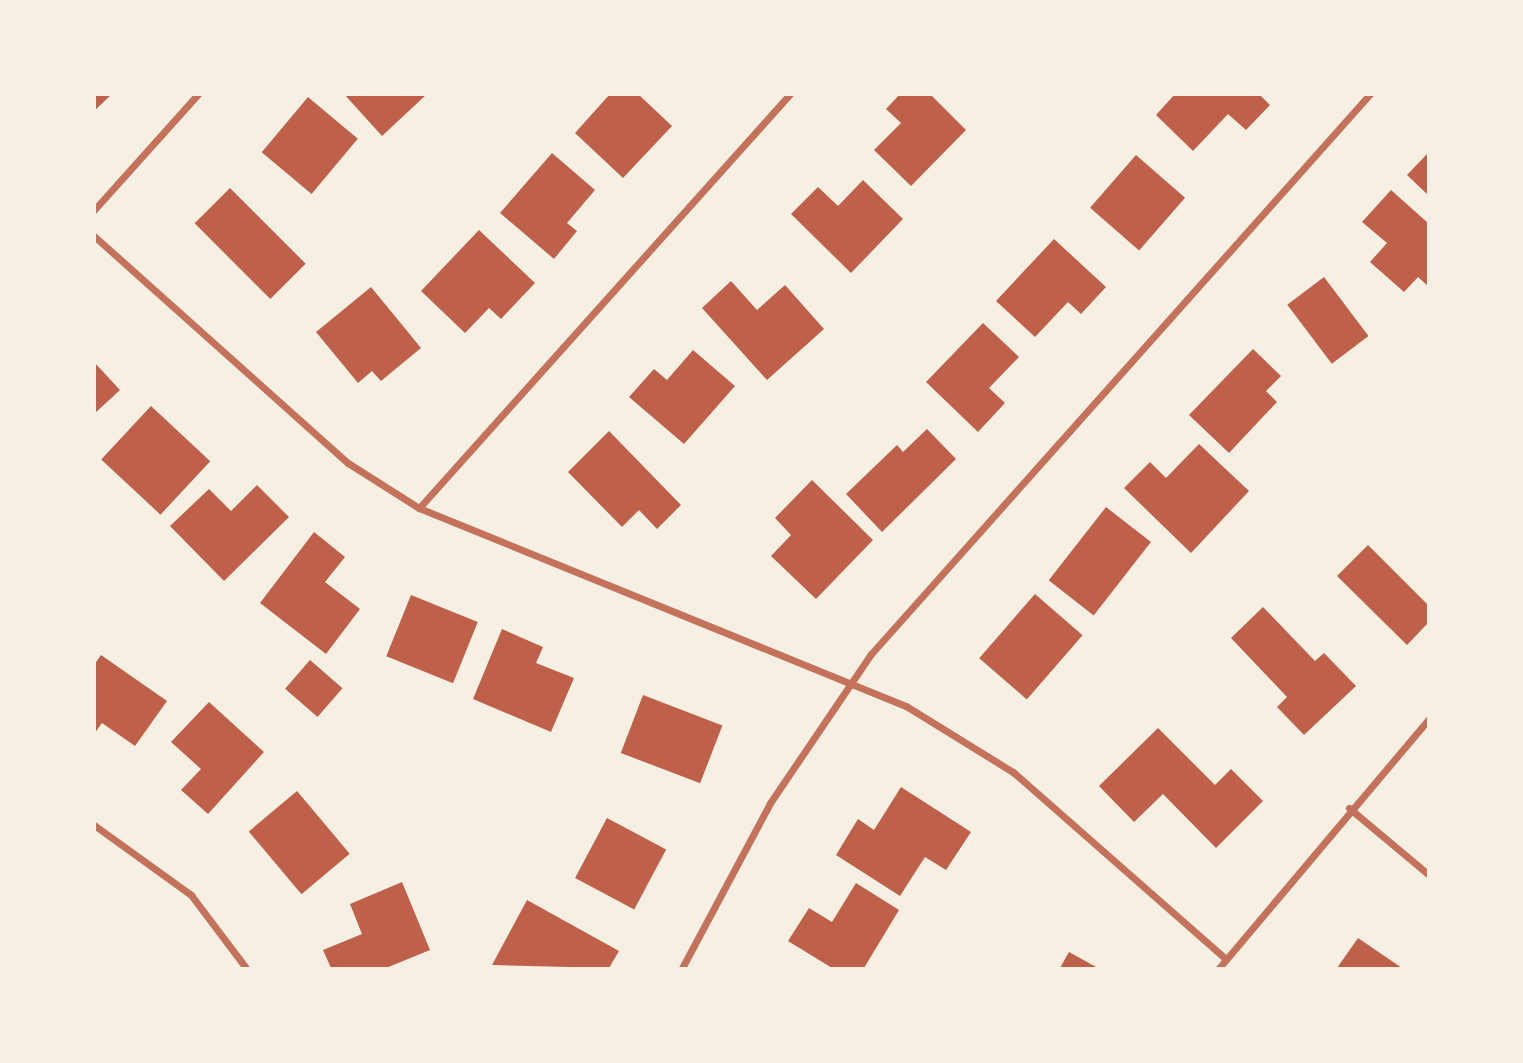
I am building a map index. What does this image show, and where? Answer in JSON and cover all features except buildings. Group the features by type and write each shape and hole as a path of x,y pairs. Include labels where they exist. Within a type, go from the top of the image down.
{"street":[{"path":"94,210 198,94"},
{"path":"419,508 790,94"},
{"path":"682,968 770,803 871,654 1370,94"},
{"path":"94,236 348,463 419,508 850,687 906,706 1013,772 1225,958"},
{"path":"1219,968 1349,808 1429,720"},
{"path":"1349,808 1429,874"},
{"path":"94,825 191,895 246,968"}]}
